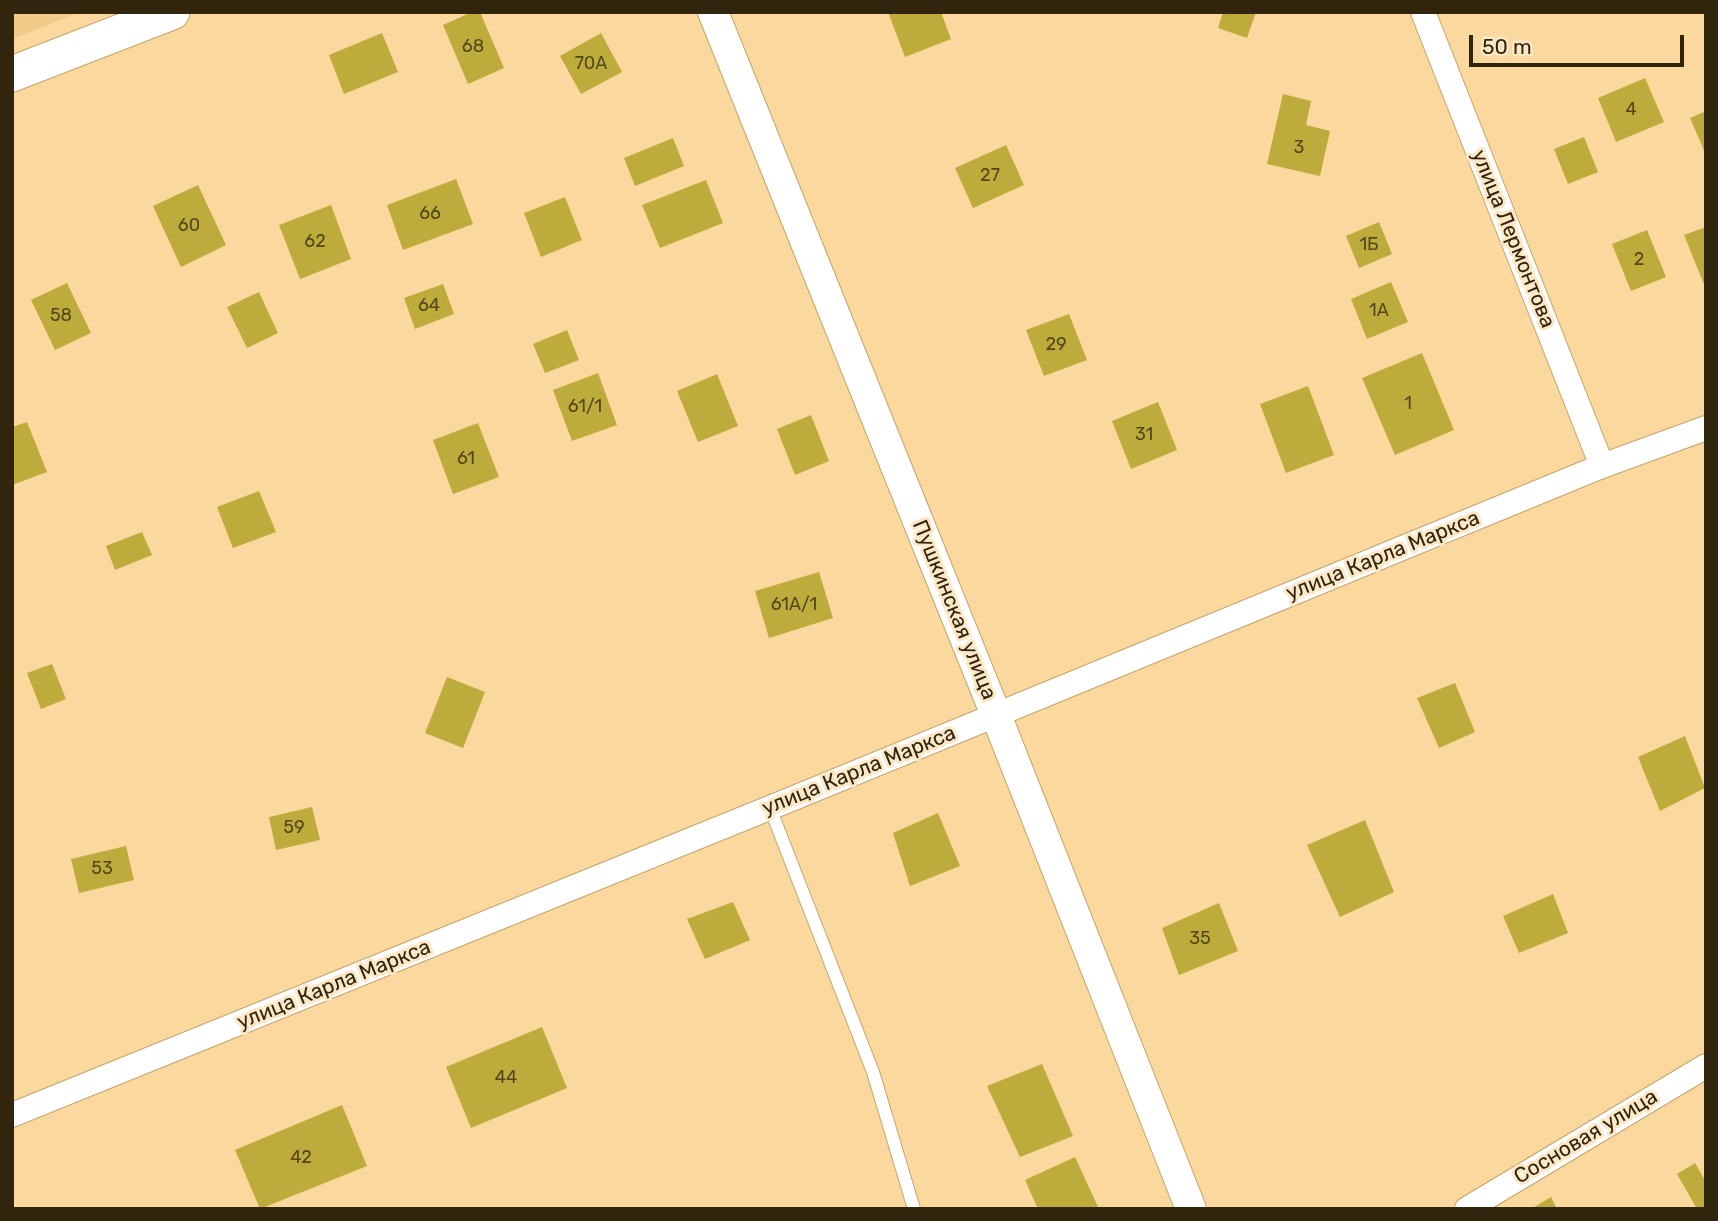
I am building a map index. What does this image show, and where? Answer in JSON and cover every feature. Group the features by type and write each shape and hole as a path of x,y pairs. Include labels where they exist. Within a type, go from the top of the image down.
{"main road":[{"path":"12,74 172,12"}],"street":[{"name":"Пушкинская улица","path":"713,12 996,715 1191,1209"},
{"name":"улица Лермонтова","path":"1423,12 1602,466"},
{"name":"улица Карла Маркса","path":"12,1115 770,808 1602,466 1706,428"},
{"name":"Сосновая улица","path":"1467,1209 1706,1066"}],"lane":[{"path":"770,808 873,1072 915,1209"}],"shaded area":[{"path":"12,12 81,12 12,39"}],"building":[{"path":"472,12 480,12 504,68 468,84 443,25"},
{"path":"888,12 941,12 951,39 905,57"},
{"path":"1223,12 1256,12 1247,38 1218,28"},
{"path":"382,33 398,72 344,94 329,55"},
{"path":"601,33 622,72 581,94 560,56"},
{"path":"1645,78 1664,122 1616,142 1598,98"},
{"path":"1283,94 1311,101 1306,125 1330,131 1320,176 1267,164"},
{"path":"1706,111 1706,155 1690,118"},
{"path":"1584,137 1598,172 1568,184 1554,149"},
{"path":"673,138 684,166 635,186 624,158"},
{"path":"1006,145 1024,185 973,208 955,168"},
{"path":"456,179 473,224 403,250 387,205"},
{"path":"706,180 723,223 660,248 642,205"},
{"path":"198,185 226,245 181,267 153,206"},
{"path":"565,197 582,240 541,257 524,213"},
{"path":"331,205 351,259 300,279 279,225"},
{"path":"1379,222 1392,254 1359,268 1346,236"},
{"path":"1706,227 1706,289 1684,235"},
{"path":"1647,230 1666,277 1631,291 1612,244"},
{"path":"1391,282 1408,322 1367,339 1351,299"},
{"path":"67,283 91,333 55,350 31,300"},
{"path":"443,284 454,314 415,329 404,298"},
{"path":"259,292 278,333 247,348 227,307"},
{"path":"1069,314 1087,360 1044,376 1026,330"},
{"path":"567,330 579,360 545,373 533,344"},
{"path":"1422,353 1454,430 1395,455 1362,378"},
{"path":"598,373 617,425 572,441 553,390"},
{"path":"717,374 738,426 698,442 677,391"},
{"path":"1308,386 1334,455 1286,473 1260,404"},
{"path":"1158,402 1177,450 1131,469 1112,421"},
{"path":"811,415 829,461 795,475 777,429"},
{"path":"27,422 47,472 12,485 12,427"},
{"path":"478,423 499,477 453,494 433,440"},
{"path":"259,491 276,532 233,548 217,507"},
{"path":"142,532 152,555 115,570 106,546"},
{"path":"819,572 833,618 769,638 755,591"},
{"path":"52,664 66,699 41,709 27,673"},
{"path":"447,677 485,692 463,748 425,733"},
{"path":"1455,683 1475,732 1439,748 1417,698"},
{"path":"1685,736 1705,788 1660,811 1638,757"},
{"path":"312,807 320,840 276,850 269,817"},
{"path":"938,813 960,866 910,886 893,833"},
{"path":"1365,820 1394,892 1340,917 1307,845"},
{"path":"126,846 134,880 79,893 71,859"},
{"path":"1553,894 1568,933 1519,953 1503,916"},
{"path":"733,902 750,940 705,959 687,919"},
{"path":"1219,903 1238,951 1179,975 1162,928"},
{"path":"542,1027 567,1088 471,1128 446,1067"},
{"path":"1042,1064 1073,1136 1020,1157 987,1086"},
{"path":"342,1105 367,1166 260,1209 235,1150"},
{"path":"1075,1157 1099,1209 1038,1209 1025,1180"},
{"path":"1695,1163 1706,1182 1706,1209 1697,1209 1677,1174"},
{"path":"1551,1197 1557,1209 1531,1209"}]}
